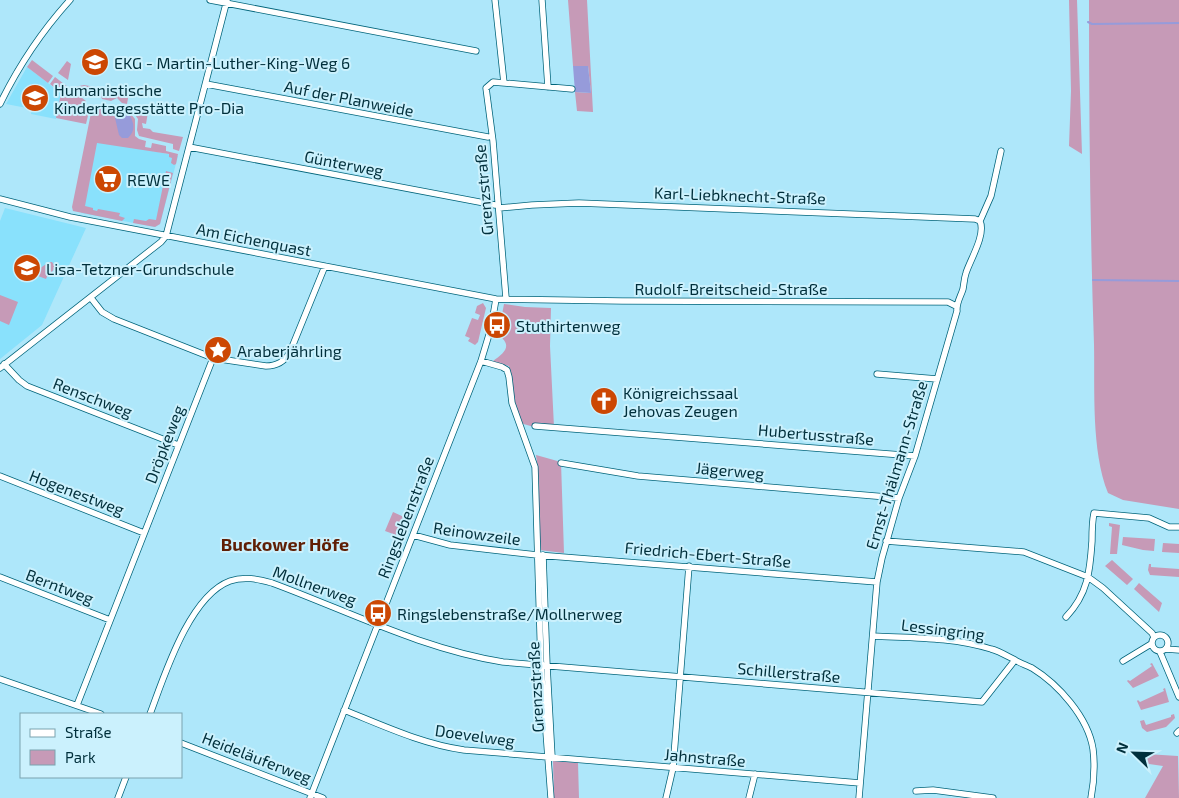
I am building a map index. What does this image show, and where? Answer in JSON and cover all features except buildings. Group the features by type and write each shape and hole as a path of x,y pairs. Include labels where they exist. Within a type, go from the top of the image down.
{"street":[{"path":"0,104 28,56 56,16 70,0"},
{"path":"210,0 476,51"},
{"path":"495,0 504,83 572,89"},
{"path":"542,0 548,87"},
{"path":"2,366 161,242 166,236 227,2"},
{"name":"Grenzstraße","path":"504,83 493,82 488,85 486,91 505,298"},
{"name":"Auf der Planweide","path":"206,84 488,137"},
{"name":"Günterweg","path":"189,147 497,206"},
{"name":"Ernst-Thälmann-Straße","path":"859,798 877,582 898,498 915,456 957,311 956,306 978,243 982,226 980,222 990,196 1001,150"},
{"name":"Am Eichenquast","path":"0,199 70,217 166,236 496,299 505,298"},
{"name":"Karl-Liebknecht-Straße","path":"497,206 579,203 975,218 980,222"},
{"path":"90,298 102,312 114,319 212,358 266,366 275,365 285,359 290,352 325,266"},
{"name":"Rudolf-Breitscheid-Straße","path":"505,298 622,301 948,302 956,306"},
{"name":"Ringslebenstraße","path":"311,796 481,361 491,328 496,299"},
{"name":"Dröpkeweg","path":"77,706 212,358"},
{"path":"481,361 507,370 512,404 534,467 551,798"},
{"name":"Renschweg","path":"2,366 27,386 178,445"},
{"path":"877,374 937,380"},
{"name":"Hubertusstraße","path":"536,426 915,456"},
{"name":"Jägerweg","path":"561,463 638,476 898,498"},
{"name":"Hogenestweg","path":"0,476 144,533"},
{"path":"1066,617 1076,606 1084,591 1088,577 1094,513 1149,518 1169,527 1179,527"},
{"name":"Reinowzeile","path":"413,535 450,545 540,555"},
{"path":"886,541 1024,552 1088,577 1152,633 1154,637"},
{"name":"Friedrich-Ebert-Straße","path":"540,555 877,582"},
{"path":"666,798 673,768 689,566"},
{"name":"Berntweg","path":"0,577 110,620"},
{"name":"Mollnerweg","path":"150,713 175,650 188,624 217,589 229,582 245,578 265,581 432,645 502,662 544,665"},
{"path":"1154,637 1161,635 1166,637 1168,643 1166,649"},
{"name":"Lessingring","path":"873,636 958,641 990,648 1030,667 1053,684 1078,713 1093,747 1094,769 1091,798"},
{"path":"1123,661 1151,644 1154,637"},
{"path":"1151,644 1154,649 1160,652 1179,697"},
{"path":"1160,652 1166,649 1179,650"},
{"name":"Schillerstraße","path":"544,665 982,702 1015,660"},
{"path":"0,678 99,713"},
{"name":"Doevelweg","path":"344,710 433,745 464,750 550,757"},
{"name":"Heideläuferweg","path":"182,743 311,796 323,798"},
{"name":"Jahnstraße","path":"550,757 860,783"},
{"path":"749,798 755,774"},
{"path":"118,798 126,778"},
{"path":"916,791 933,790 993,798"}],"shaded area":[{"path":"573,66 588,66 591,93 575,92"},
{"name":"Humanistische Kindertagesstätte Pro-Dia","path":"27,67 61,93 56,119 31,114 32,109 6,104"},
{"path":"119,113 129,114 132,120 133,129 128,138 122,138 119,135 115,118"},
{"path":"95,140 178,156 160,224 155,227 81,213"},
{"path":"5,208 86,228 42,325 0,359 0,221"}],"green space":[{"path":"568,0 587,0 593,112 577,111 575,92 591,93 588,66 573,66"},
{"path":"1069,0 1077,0 1082,154 1069,146 1071,91"},
{"path":"1089,0 1179,0 1179,509 1123,500 1108,493 1099,458 1094,400"},
{"path":"32,60 53,76 48,83 27,67"},
{"path":"67,61 71,64 68,80 58,73"},
{"path":"55,77 86,101 85,106 90,107 86,124 56,118 61,93 50,84"},
{"path":"84,85 129,93 127,104 122,103 117,98 111,101 102,99 100,94 91,88 91,95 86,97 74,87"},
{"path":"97,106 130,113 135,119 135,136 146,141 145,147 151,148 152,143 166,146 166,151 178,154 176,164 174,165 171,163 172,158 169,157 169,154 97,143 85,206 97,211 98,209 120,213 119,216 125,218 122,221 73,211 72,207 92,108"},
{"path":"129,108 148,112 146,124 142,123 143,128 150,129 153,132 183,137 179,151 173,149 173,144 139,136 137,130 138,119"},
{"path":"166,171 173,173 160,224 155,227 133,223 134,219 156,220"},
{"path":"52,262 55,266 46,279 38,276 39,269"},
{"path":"0,295 18,302 9,325 0,321"},
{"path":"483,303 486,308 478,342 475,345 468,341 470,338 465,336 472,318 478,320 480,315 475,313 477,306"},
{"path":"504,304 551,308 550,346 554,427 534,427 520,423 514,406 509,366 493,361 506,349 505,342 498,335"},
{"path":"536,455 561,462 564,553 539,550 538,470"},
{"path":"393,512 404,517 396,535 385,531"},
{"path":"1109,523 1120,525 1117,554 1110,554 1112,527 1109,526"},
{"path":"1123,537 1155,539 1154,551 1122,545"},
{"path":"1163,543 1179,544 1179,553 1162,552"},
{"path":"1112,560 1133,579 1127,585 1105,566"},
{"path":"1149,564 1151,564 1151,567 1179,569 1179,577 1150,575 1148,570"},
{"path":"1139,583 1162,603 1159,612 1134,589"},
{"path":"1152,663 1159,676 1133,688 1127,681 1130,681 1152,666 1150,664"},
{"path":"1165,688 1169,702 1141,710 1138,700 1140,702 1164,691 1163,689"},
{"path":"1174,714 1175,718 1166,727 1147,732 1142,728 1140,721 1144,720 1146,725 1171,717"},
{"path":"1141,750 1146,750 1146,754 1178,756 1179,798 1145,798 1163,766 1142,763"},
{"path":"553,761 578,763 579,798 554,798"}],"waterway":[{"path":"1088,22 1092,24 1179,23"},
{"path":"1093,280 1179,281"}],"place":[{"name":"EKG - Martin-Luther-King-Weg 6","path":"95,62"},
{"name":"Humanistische Kindertagesstätte Pro-Dia","path":"35,98"},
{"name":"REWE","path":"108,179"},
{"name":"Lisa-Tetzner-Grundschule","path":"27,268"},
{"name":"Stuthirtenweg","path":"497,325"},
{"name":"Araberjährling","path":"218,350"},
{"name":"Königreichssaal Jehovas Zeugen","path":"604,401"},
{"name":"Ringslebenstraße/Mollnerweg","path":"378,613"}],"district":[{"name":"Buckower Höfe","path":"285,544"}]}
